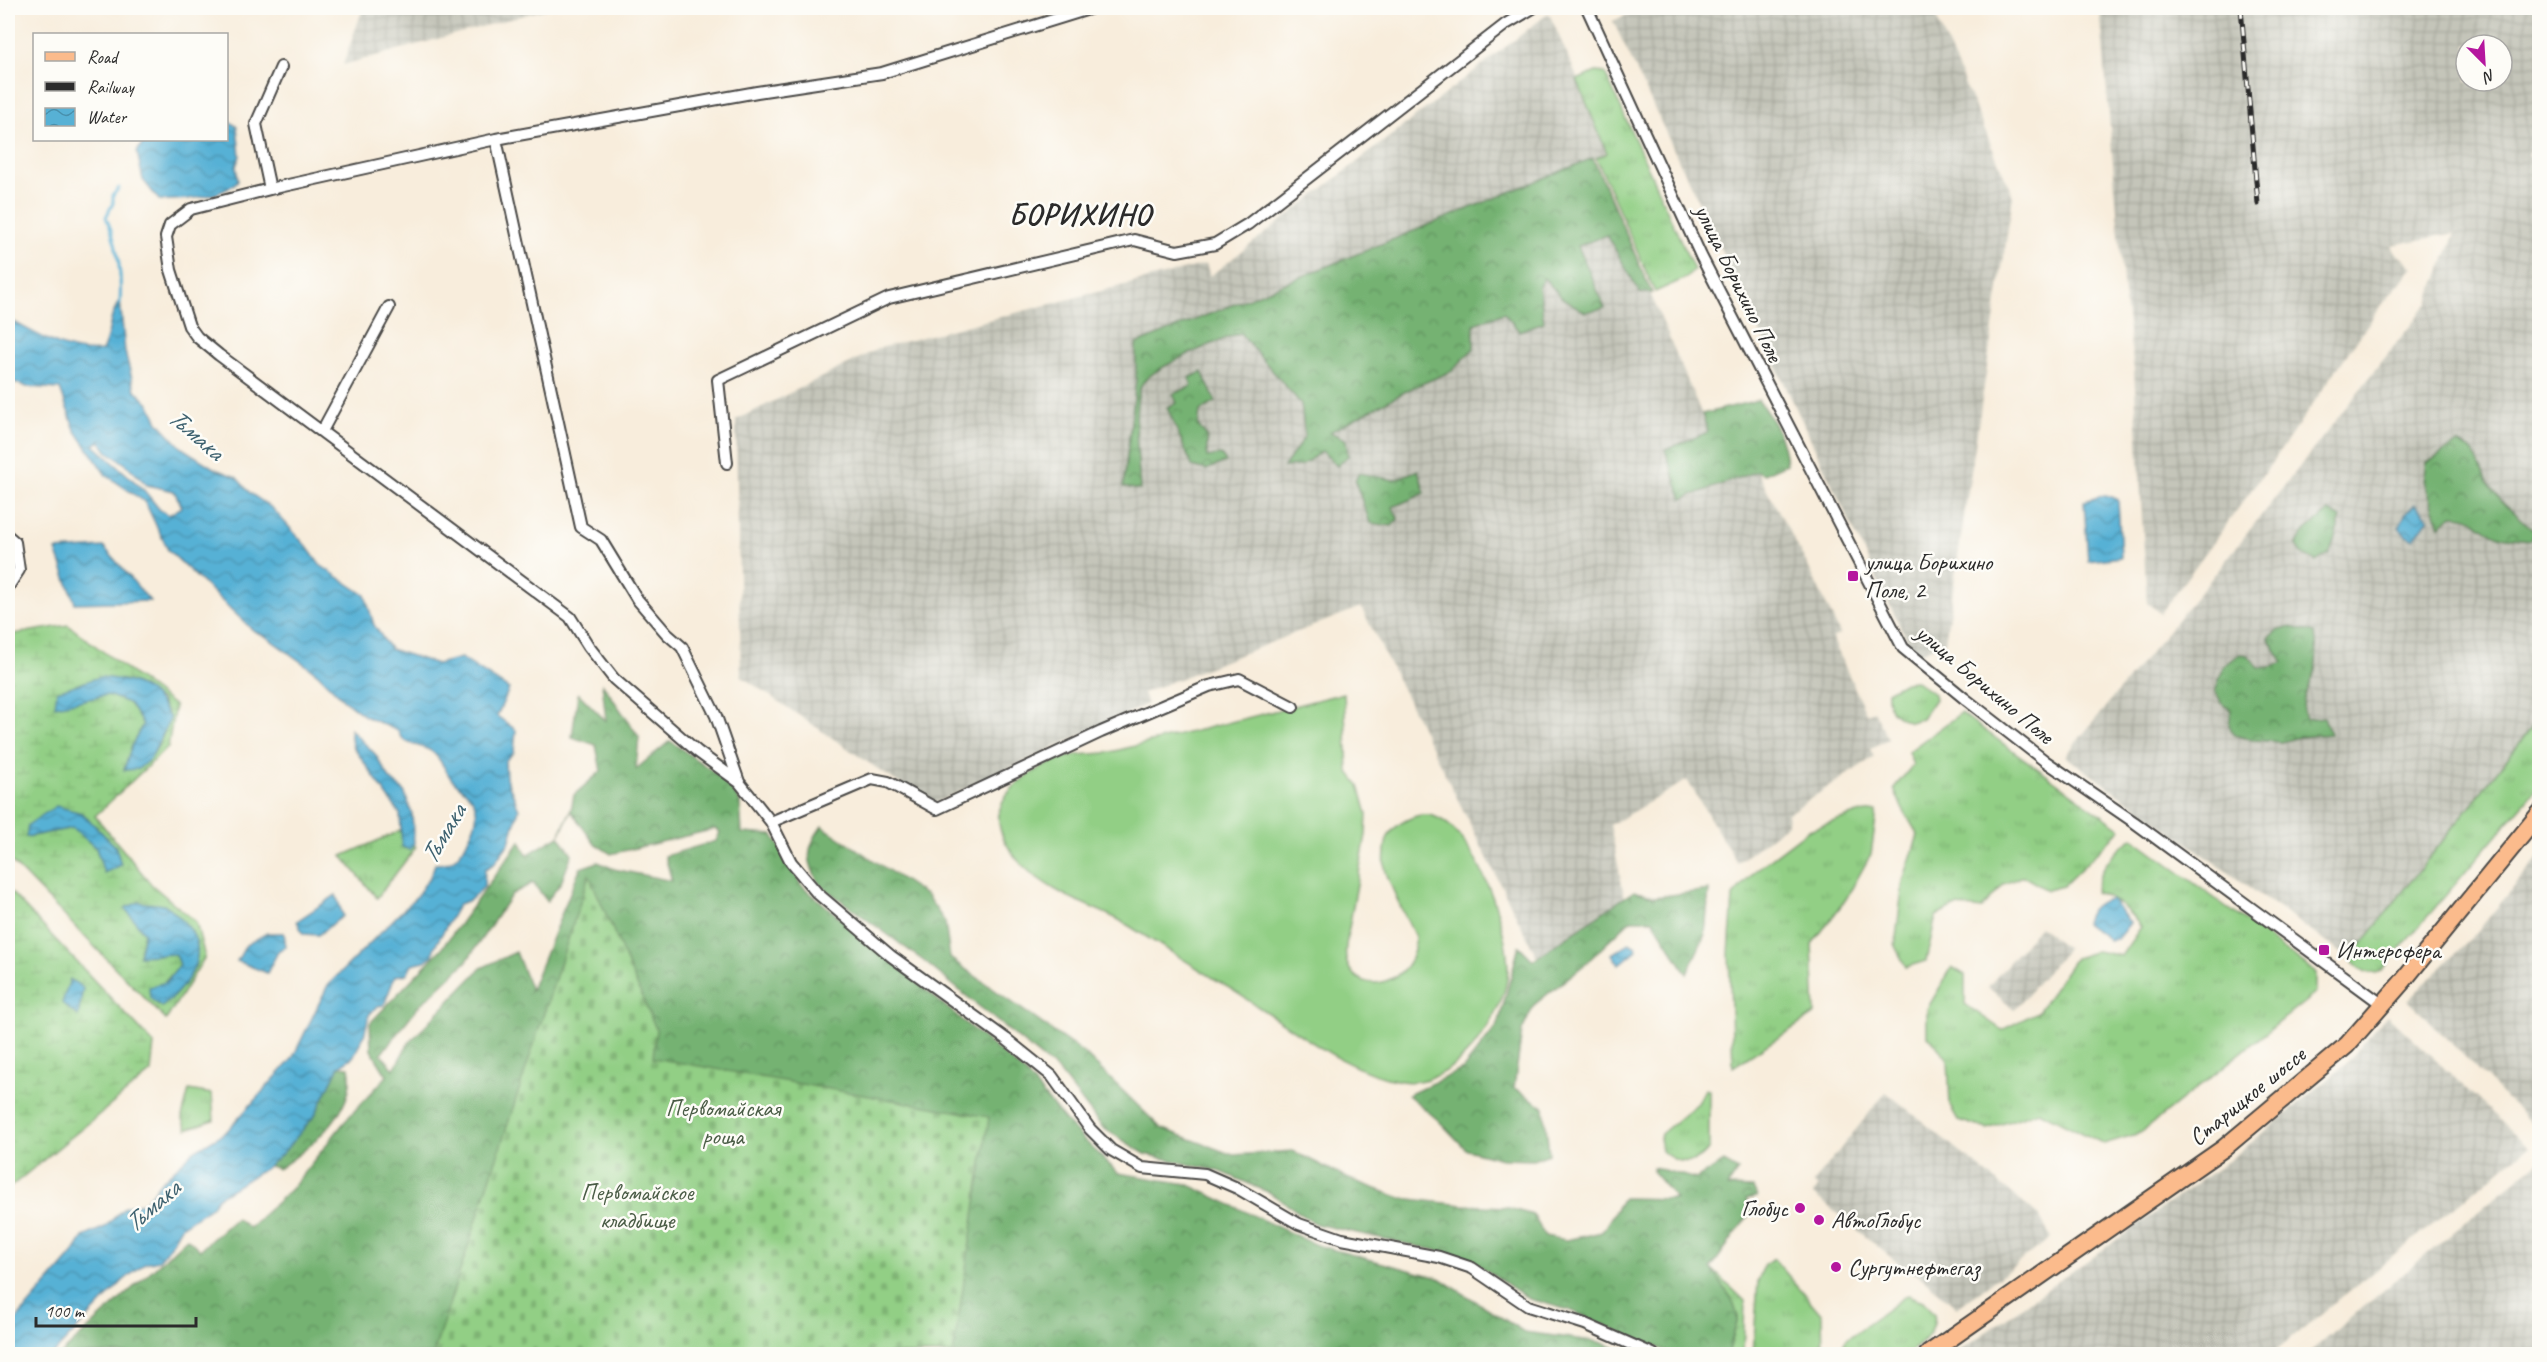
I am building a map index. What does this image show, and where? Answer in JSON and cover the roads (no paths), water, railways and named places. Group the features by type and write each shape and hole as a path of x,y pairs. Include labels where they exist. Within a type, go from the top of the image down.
{"main road":[{"name":"Старицкое шоссе","path":"1928,1354 2224,1148 2347,1045 2383,1005 2540,813"}],"street":[{"path":"1092,8 882,73 757,92 496,139 270,189 191,209 170,225 166,237 171,270 189,326 197,337 570,617 589,647 614,679 698,752 740,782 771,822 791,862 817,893 891,956 996,1032 1052,1076 1090,1129 1111,1150 1142,1168 1205,1174 1237,1188 1299,1224 1342,1239 1439,1257 1472,1268 1528,1306 1585,1324 1653,1354"},
{"path":"727,463 718,380 889,298 1134,240 1177,251 1215,244 1248,224 1506,24 1533,8"},
{"name":"улица Борихино Поле","path":"1587,8 1701,256 1903,648 1964,699 2045,761 2134,822 2383,1005"},
{"path":"270,189 256,124 281,67"},
{"path":"496,139 581,527 601,540 637,599 667,634 682,647 716,716 740,782"},
{"path":"322,431 389,307"},
{"path":"8,536 15,542 19,570 8,587"},
{"path":"771,822 872,779 888,782 937,809 1101,732 1209,686 1239,679 1293,707"}],"water":[{"path":"228,120 237,127 240,156 236,166 238,180 213,195 190,199 159,200 143,180 137,152 144,141 228,141"},
{"name":"Тьмака","path":"120,300 125,352 135,390 150,405 158,422 182,448 215,469 236,477 250,493 272,508 320,565 365,595 374,625 390,649 437,664 461,658 509,689 497,716 516,730 514,752 505,761 506,778 519,809 509,843 494,864 485,869 484,887 470,900 459,904 434,948 433,955 425,961 412,964 407,974 395,976 384,1005 377,1006 369,1015 364,1036 353,1057 339,1066 315,1115 283,1153 265,1169 218,1197 211,1207 181,1227 159,1260 145,1263 123,1281 53,1354 8,1354 8,1329 72,1255 83,1237 105,1227 125,1207 144,1203 160,1183 194,1151 226,1132 292,1059 328,985 416,897 431,875 435,864 449,862 458,855 470,836 477,812 473,800 455,783 431,751 406,742 398,731 365,716 344,700 318,674 265,636 254,631 168,550 145,502 106,475 75,430 60,389 27,387 8,380 8,319 65,347 102,351","holes":["100,441 108,452 127,465 147,485 174,491 182,507 169,515 160,510 143,489 94,445"]},
{"path":"2106,495 2118,500 2121,557 2088,561 2084,501"},
{"path":"2415,504 2429,518 2414,539 2406,535 2399,527 2406,513"},
{"path":"104,547 150,601 75,603 56,550"},
{"path":"100,677 124,680 142,687 157,699 170,719 151,758 138,769 124,770 132,745 143,724 129,703 108,695 55,706 57,691"},
{"path":"350,729 375,754 390,779 404,791 412,814 414,844 410,850 402,847 400,814 352,745"},
{"path":"56,806 82,813 116,847 121,865 104,873 96,848 73,828 26,837 28,825"},
{"path":"336,895 343,916 318,935 303,934 297,921"},
{"path":"2111,899 2130,923 2117,939 2109,940 2085,923 2094,907"},
{"path":"139,902 169,907 191,931 196,942 195,966 182,987 162,1007 150,998 149,987 166,982 180,965 176,954 139,956 144,933 125,908"},
{"path":"267,933 284,933 286,947 279,950 267,973 237,961 246,945"},
{"path":"1629,943 1637,950 1619,965 1612,954"},
{"path":"70,979 83,988 78,1016 62,1003"}],"waterway":[{"path":"119,188 113,195 113,203 106,217 114,237 118,258 120,303"}],"railway":[{"path":"2241,8 2258,204"}],"place":[{"name":"улица Борихино Поле, 2","path":"1853,576"},
{"name":"Интерсфера","path":"2324,950"},
{"name":"Глобус","path":"1800,1208"},
{"name":"АвтоГлобус","path":"1819,1220"},
{"name":"Сургутнефтегаз","path":"1836,1267"}],"district":[{"name":"БОРИХИНО","path":"1080,214"}],"park label":[{"name":"Первомайская роща","path":"723,1122"},
{"name":"Первомайское кладбище","path":"637,1206"}]}
